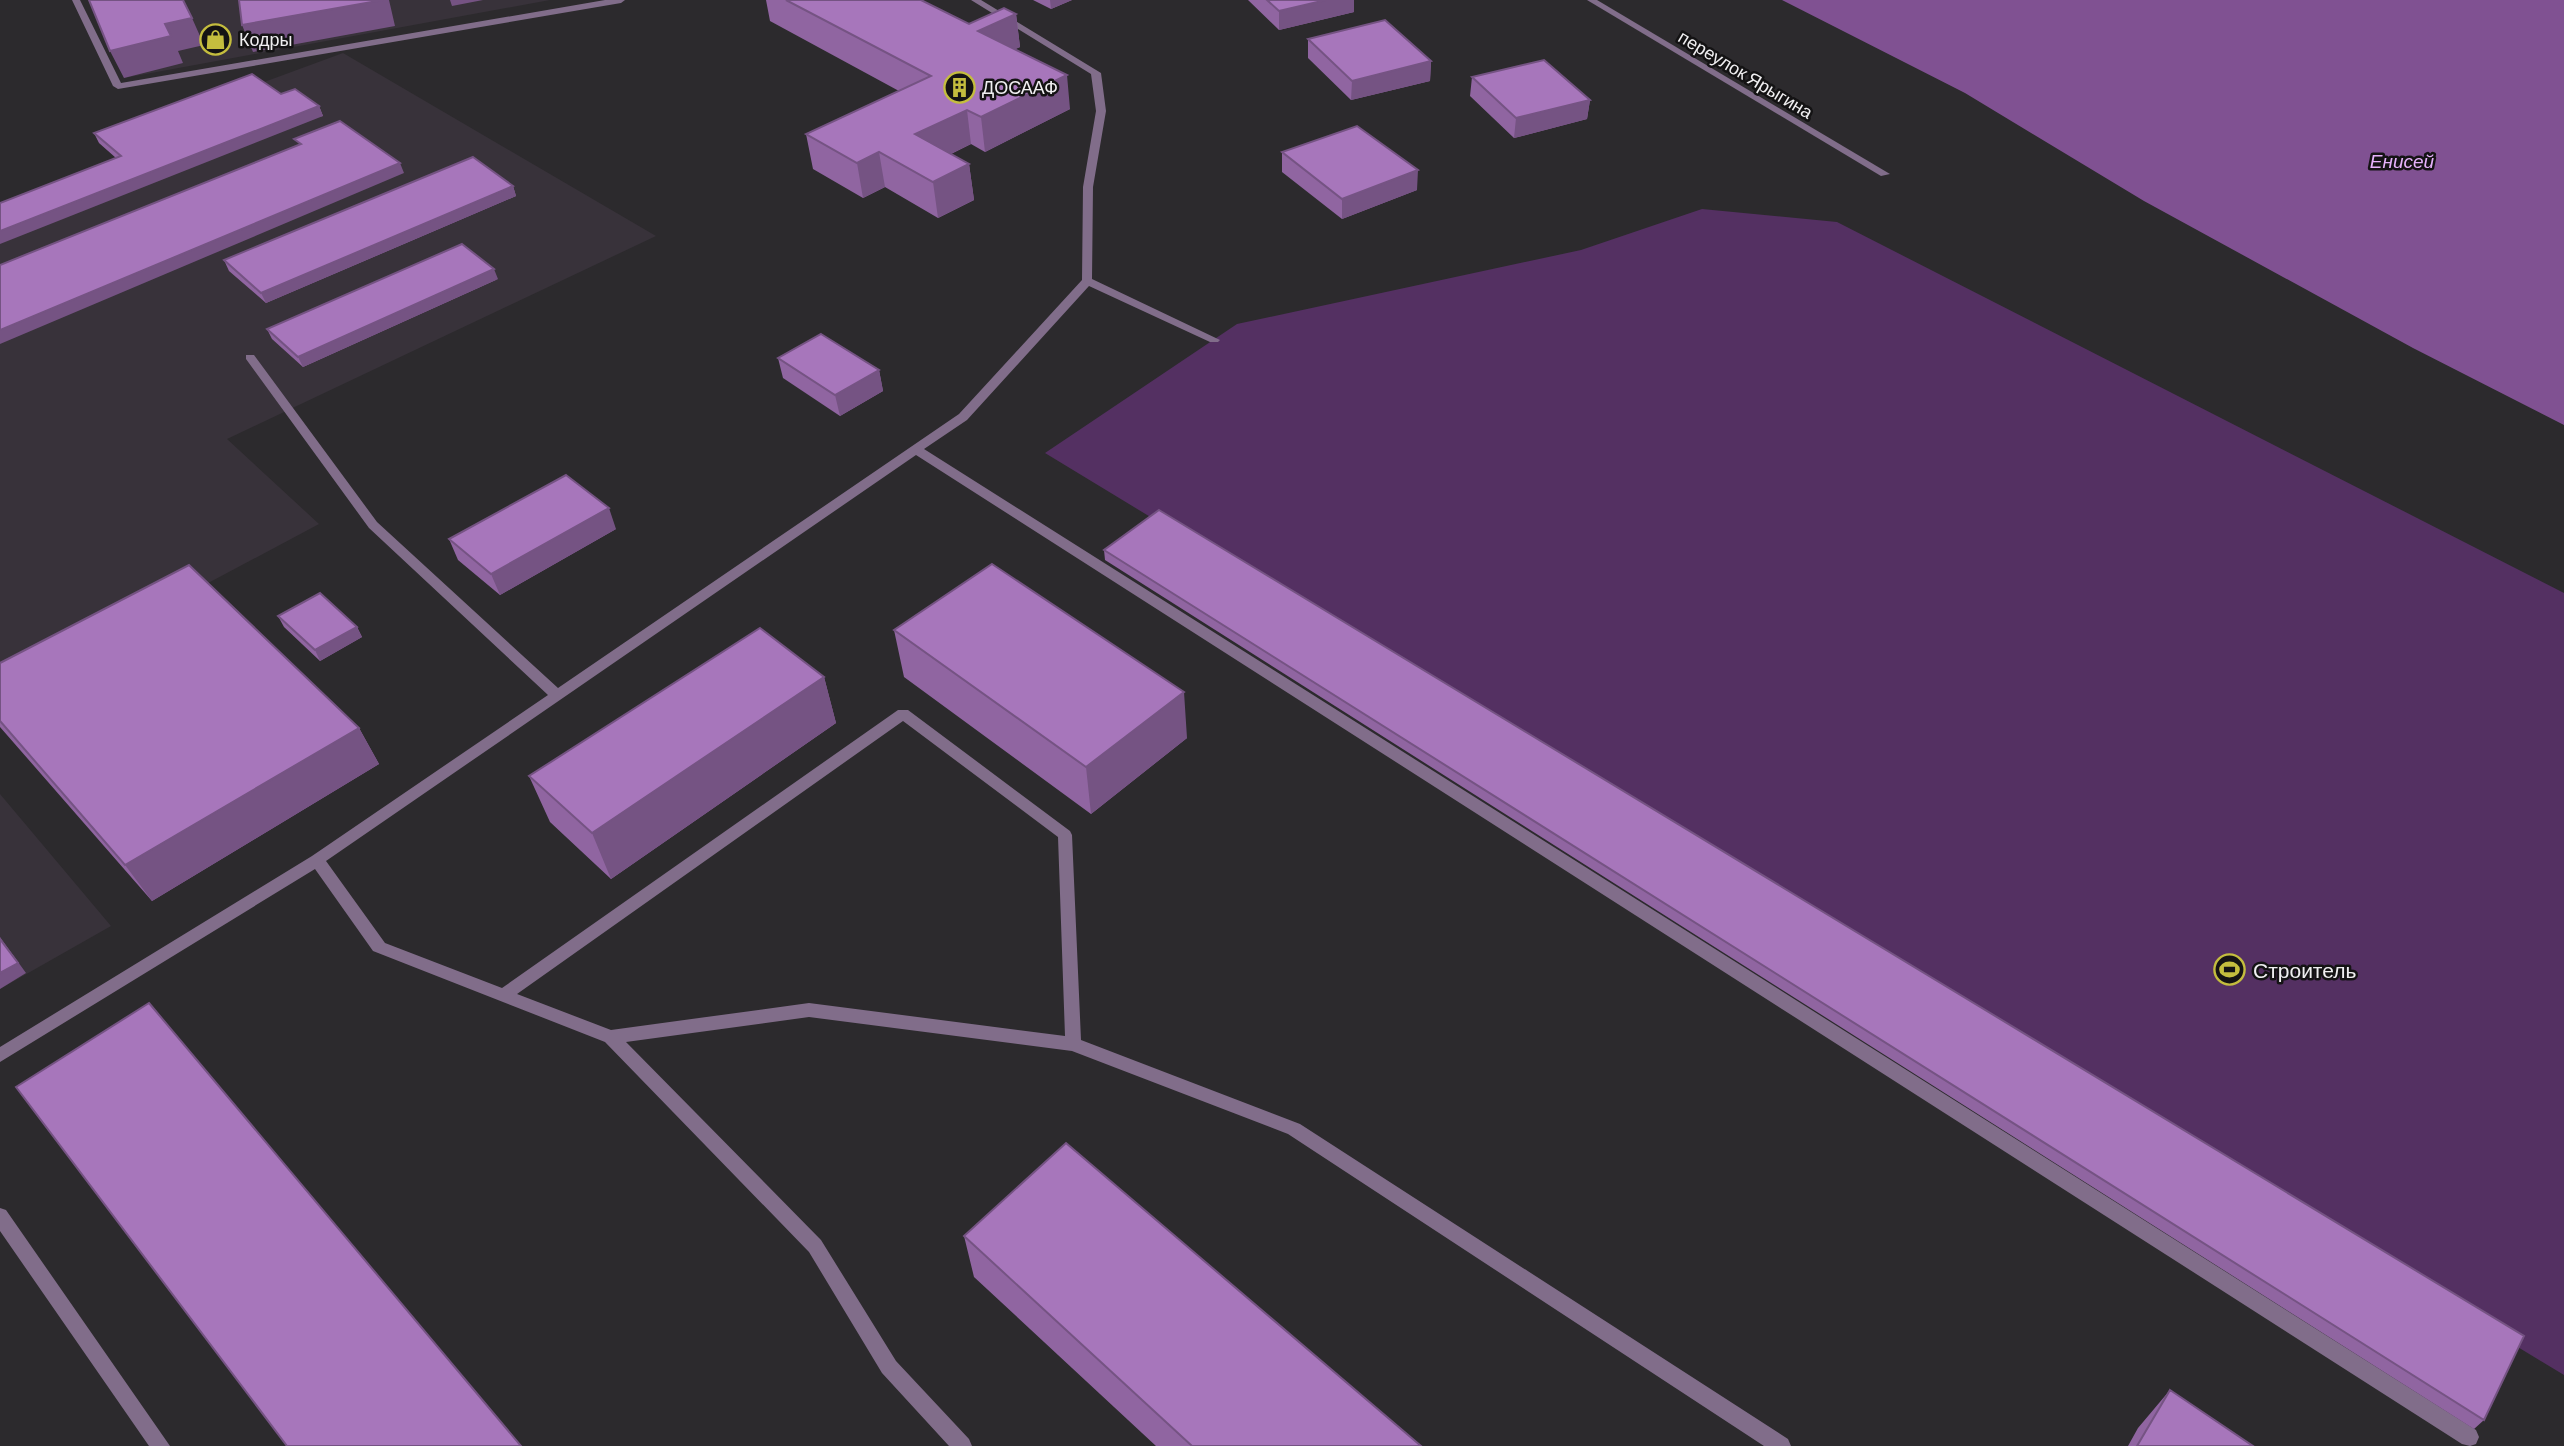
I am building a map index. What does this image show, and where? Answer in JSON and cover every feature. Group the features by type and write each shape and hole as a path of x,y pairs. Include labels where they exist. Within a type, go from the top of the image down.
{"street":[{"path":"76,0 118,86 621,0"},
{"path":"0,1055 317,860 963,417 1087,281 1088,187 1101,111 1096,73 975,0"},
{"name":"переулок Ярыгина","path":"1591,0 1885,174"},
{"path":"1087,281 1214,340"},
{"path":"250,357 373,525 557,695"},
{"path":"915,449 2469,1437"},
{"path":"505,994 903,714 1065,835 1073,1044"},
{"path":"317,860 379,947 611,1037 815,1246 889,1367 962,1446"},
{"path":"611,1037 809,1010 1073,1044 1293,1129 1781,1446"},
{"path":"0,1216 160,1446"}],"shaded area":[{"name":"Кодры","path":"90,0 550,0 124,78"},
{"path":"343,53 656,236 227,439 319,524 0,694 0,215 126,165 99,143"},
{"name":"Строитель","path":"1702,209 1837,222 2564,593 2564,1375 1045,453 1237,324 1581,250"},
{"path":"0,794 111,926 0,989"}],"water":[{"name":"Енисей","path":"1782,0 2564,0 2564,425 2413,348 2144,201 1965,93"}],"building":[{"path":"89,0 183,0 192,18 165,24 171,36 110,51"},
{"path":"239,0 383,0 242,25"},
{"path":"786,0 921,0 969,24 1004,8 1016,14 978,31 1067,75 981,117 967,110 915,134 969,164 933,182 879,152 857,163 806,134 931,76"},
{"path":"1267,0 1326,0 1279,11"},
{"path":"1385,20 1431,61 1352,81 1308,39"},
{"path":"1544,60 1590,100 1516,118 1472,77"},
{"path":"252,74 281,94 295,89 319,106 0,231 0,203 121,156 94,133"},
{"path":"340,121 400,163 0,330 0,265 301,144 294,139"},
{"path":"1357,126 1418,170 1342,199 1282,152"},
{"path":"473,157 513,186 261,293 224,260"},
{"path":"462,244 494,269 298,357 267,329"},
{"path":"821,334 879,370 835,395 778,358"},
{"path":"566,475 609,508 491,574 449,539"},
{"path":"1159,510 2524,1336 2484,1420 1104,550"},
{"path":"992,564 1184,692 1086,767 894,630"},
{"path":"189,565 359,728 125,865 0,721 0,663"},
{"path":"320,593 357,627 315,650 278,616"},
{"path":"760,628 824,677 592,833 529,776"},
{"path":"0,939 18,963 0,973"},
{"path":"149,1003 521,1446 287,1446 16,1087"},
{"path":"1066,1143 1421,1446 1192,1446 964,1236"},
{"path":"2170,1390 2253,1446 2137,1446"}],"place":[{"name":"Кодры","path":"216,39"},
{"name":"ДОСААФ","path":"959,87"},
{"name":"Строитель","path":"2230,969"}]}
